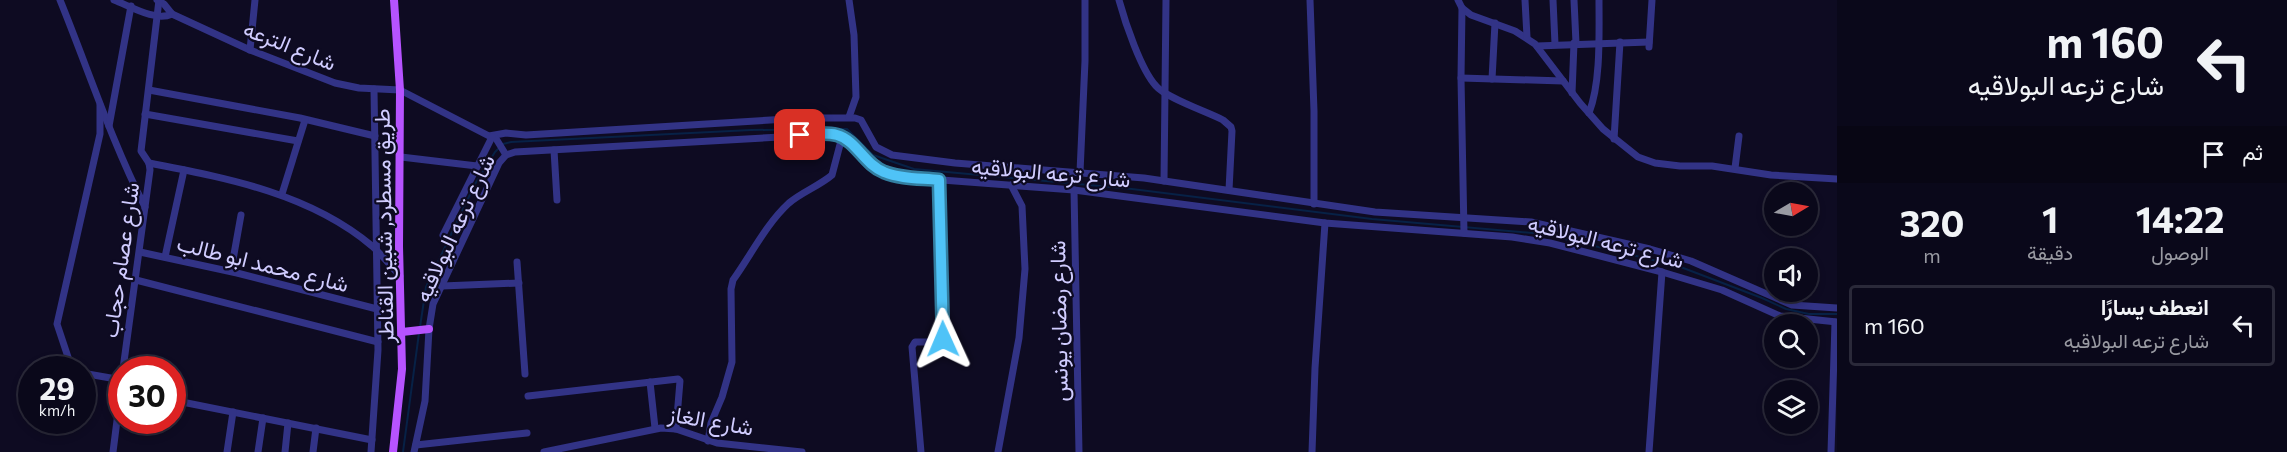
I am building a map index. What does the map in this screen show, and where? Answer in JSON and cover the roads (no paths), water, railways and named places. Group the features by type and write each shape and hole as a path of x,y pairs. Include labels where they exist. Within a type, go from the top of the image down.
{"main road":[{"name":"طريق مسطرد, شبين القناطر","path":"393,452 402,369 401,157 396,90 394,0"},
{"path":"402,332 428,329"}],"street":[{"path":"60,0 84,58 108,128 145,207"},
{"path":"114,0 157,16 166,17 172,14"},
{"name":"شارع الترعه","path":"158,0 172,14 250,50 335,83 396,90"},
{"name":"شارع عصام حجاب","path":"125,356 150,170 149,163 141,151 158,0"},
{"path":"250,50 255,0"},
{"path":"849,0 854,35 856,97 849,117"},
{"path":"1080,172 1085,0"},
{"path":"1119,0 1129,31 1156,87 1223,120 1231,127 1233,137 1229,190"},
{"path":"1164,181 1166,0"},
{"path":"1310,0 1314,111 1314,204"},
{"path":"1458,0 1462,8 1471,15 1515,30 1537,46 1589,113 1614,139 1638,157 1655,163 1735,168 1771,175 1837,179"},
{"path":"1525,0 1527,38"},
{"path":"1553,0 1555,44"},
{"path":"1572,93 1575,43 1574,0"},
{"path":"1589,113 1593,102 1599,43 1599,0"},
{"path":"1537,46 1620,42 1649,44 1652,0"},
{"path":"108,128 127,3"},
{"path":"1462,8 1464,233"},
{"path":"1492,79 1495,23"},
{"path":"1614,139 1620,42"},
{"path":"1461,78 1563,81"},
{"path":"371,452 378,342 375,136 377,89"},
{"path":"149,90 375,136"},
{"name":"شارع ترعه البولاقيه","path":"396,90 495,138 506,134 526,135 849,117 861,120 876,147 892,155 955,163 1164,181 1375,212 1531,222 1650,249 1703,265 1792,305 1837,308"},
{"path":"68,356 57,324 100,134 100,105"},
{"path":"145,114 298,141"},
{"path":"282,194 305,120"},
{"name":"شارع ترعه البولاقيه","path":"415,448 427,387 428,329 434,304 499,163 505,154 515,152 822,134 843,137 882,172 902,177 1074,190 1325,223 1512,237 1550,243 1662,272 1722,290 1780,316 1836,322"},
{"path":"1735,168 1739,136"},
{"path":"708,441 711,423 723,397 732,362 731,289 733,280 770,225 787,205 809,188 832,175 843,137"},
{"path":"443,235 477,166 495,138 505,154"},
{"path":"554,150 557,200"},
{"path":"401,157 477,166"},
{"path":"149,163 282,194 338,223 377,251 400,276"},
{"path":"165,257 184,170"},
{"path":"921,452 912,347 915,342 941,342 943,339 939,180"},
{"path":"998,452 1019,338 1025,269 1022,206 1011,185"},
{"name":"شارع رمضان يونس","path":"1074,190 1078,452"},
{"path":"231,271 241,215"},
{"path":"1312,452 1325,223"},
{"name":"شارع محمد ابو طالب","path":"140,252 231,271 377,309"},
{"path":"517,262 525,374"},
{"path":"1649,452 1662,272"},
{"path":"136,280 378,342"},
{"path":"442,286 519,283"},
{"path":"1831,452 1836,322"},
{"path":"528,396 677,379 680,381 676,429"},
{"path":"650,382 655,429"},
{"path":"186,403 372,440"},
{"path":"227,452 233,412"},
{"path":"258,452 263,418"},
{"path":"285,452 288,423"},
{"path":"313,452 316,428"},
{"name":"شارع الغاز","path":"544,452 655,429 676,429 708,441 802,452"},
{"path":"415,448 527,433"},
{"path":"115,434 113,452 117,452"}],"waterway":[{"path":"420,327 426,287 475,184 495,152 503,144 751,130 847,129 873,155 914,169 1132,189 1372,219 1544,234 1678,266 1786,309 1809,314 1837,314"},
{"path":"403,452 419,333"}]}
